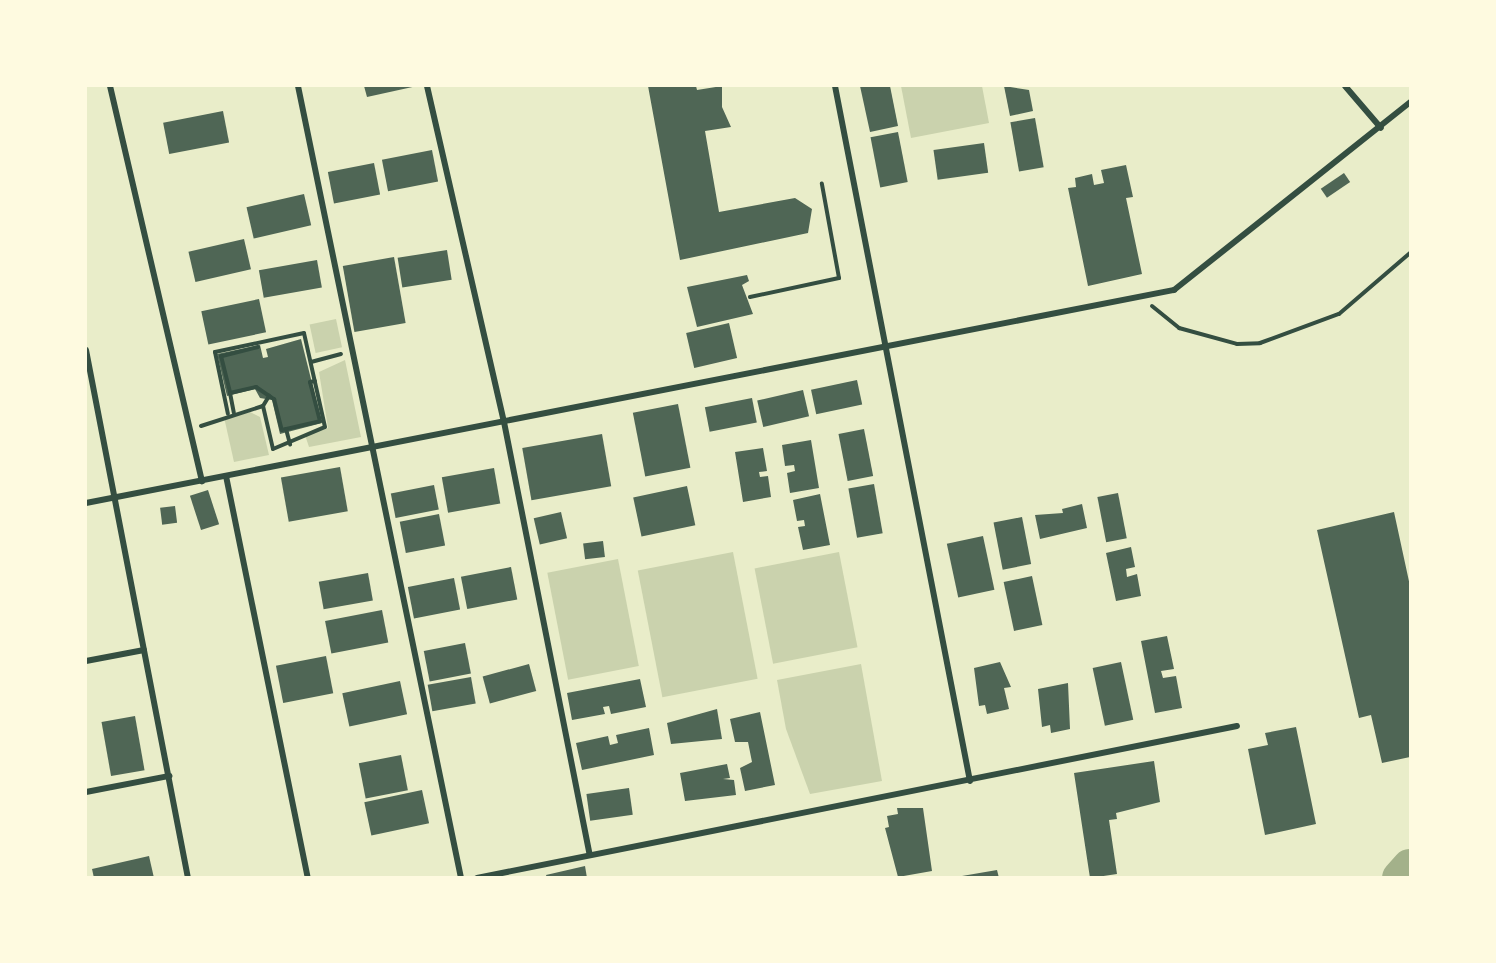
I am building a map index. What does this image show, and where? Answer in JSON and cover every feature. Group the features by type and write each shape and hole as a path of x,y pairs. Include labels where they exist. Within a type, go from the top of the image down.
{"street":[{"path":"110,86 202,481"},
{"path":"298,86 356,350 461,878"},
{"path":"427,86 504,422 590,855"},
{"path":"835,86 970,781"},
{"path":"1345,86 1381,128"},
{"path":"86,503 885,350 1174,290 1381,128 1410,102"},
{"path":"86,350 188,878"},
{"path":"226,476 308,878"},
{"path":"86,661 144,650"},
{"path":"477,878 1237,726"},
{"path":"86,792 169,776"}],"path":[{"path":"750,297 839,278 822,184"},
{"path":"1145,296 1179,328 1237,344 1260,344 1339,314 1410,253"},
{"path":"220,353 304,333 326,427 296,435 290,444 273,448 263,406 268,396"},
{"path":"228,414 215,352 258,347"},
{"path":"311,362 356,350"},
{"path":"220,353 234,413"},
{"path":"286,429 320,421 310,382 315,381"},
{"path":"230,393 256,387 268,396 286,429 290,444"},
{"path":"191,431 228,414 263,406"}],"green space":[{"path":"901,86 982,86 989,123 911,138"},
{"path":"336,319 342,347 316,353 310,325"},
{"path":"345,360 361,437 309,447 305,435 328,428 319,372"},
{"path":"250,412 260,417 269,455 234,462 224,417"},
{"path":"733,552 758,679 662,697 638,571"},
{"path":"839,552 858,647 773,664 755,568"},
{"path":"618,559 639,666 568,680 547,573"},
{"path":"861,664 882,781 810,794 786,729 777,680"}],"building":[{"path":"364,86 417,86 367,97"},
{"path":"648,86 696,86 697,90 722,86 722,107 731,127 705,131 719,212 795,198 812,209 808,233 680,260"},
{"path":"860,86 890,86 898,126 870,132"},
{"path":"1004,86 1029,90 1033,111 1010,116"},
{"path":"223,111 229,142 169,154 163,123"},
{"path":"1035,118 1044,167 1019,172 1010,122"},
{"path":"898,132 908,182 880,187 871,137"},
{"path":"984,143 988,173 938,180 933,150"},
{"path":"432,150 438,181 388,191 382,160"},
{"path":"374,163 380,194 334,203 328,172"},
{"path":"1126,165 1133,197 1126,198 1142,274 1088,286 1068,188 1076,187 1075,178 1092,174 1094,185 1104,183 1101,170"},
{"path":"1344,173 1350,182 1327,198 1321,189"},
{"path":"304,194 311,225 254,238 247,207"},
{"path":"244,239 251,269 195,282 188,252"},
{"path":"447,250 452,280 402,287 398,258"},
{"path":"394,257 406,323 354,332 343,266"},
{"path":"317,260 322,288 264,298 259,270"},
{"path":"747,275 749,281 742,285 753,314 697,327 687,287"},
{"path":"259,299 266,332 208,345 201,311"},
{"path":"729,323 737,358 694,368 686,333"},
{"path":"301,339 322,423 280,434 272,400 260,398 255,389 227,396 217,354 260,345 263,358 268,357 266,349"},
{"path":"857,380 862,404 816,414 811,390"},
{"path":"803,390 809,416 763,427 757,401"},
{"path":"752,398 757,423 710,432 705,407"},
{"path":"678,404 690,468 645,477 633,413"},
{"path":"864,429 873,476 848,481 838,434"},
{"path":"602,434 611,486 531,500 522,448"},
{"path":"811,440 819,488 790,493 787,473 795,471 794,465 785,466 782,445"},
{"path":"763,448 767,471 759,472 760,477 768,476 771,497 743,502 735,452"},
{"path":"340,467 348,511 289,522 281,477"},
{"path":"494,468 500,503 448,513 442,477"},
{"path":"874,484 883,533 857,538 848,489"},
{"path":"434,485 439,510 396,518 391,493"},
{"path":"687,486 695,525 642,537 633,497"},
{"path":"208,490 219,524 201,530 190,496"},
{"path":"1118,493 1127,538 1106,542 1097,497"},
{"path":"820,494 830,545 803,550 798,527 805,526 804,520 797,521 793,500"},
{"path":"1082,504 1087,528 1040,539 1035,515 1063,513 1062,509"},
{"path":"175,506 177,523 162,525 160,508"},
{"path":"561,512 567,538 540,545 534,518"},
{"path":"1394,512 1410,586 1410,757 1382,763 1371,715 1359,718 1317,530"},
{"path":"439,514 445,545 406,553 400,522"},
{"path":"1022,517 1031,564 1003,570 994,523"},
{"path":"983,536 994,590 958,597 947,544"},
{"path":"603,541 605,557 585,559 583,543"},
{"path":"1131,547 1135,567 1126,569 1127,577 1137,574 1141,596 1116,601 1106,553"},
{"path":"511,567 517,599 467,609 461,577"},
{"path":"368,573 373,601 324,609 319,582"},
{"path":"1032,576 1042,625 1014,631 1004,582"},
{"path":"454,578 460,609 414,618 408,587"},
{"path":"382,610 388,642 331,653 325,621"},
{"path":"1167,636 1174,669 1161,671 1163,678 1176,676 1182,708 1155,713 1141,641"},
{"path":"465,643 471,673 430,681 424,651"},
{"path":"326,656 333,693 283,703 276,666"},
{"path":"1000,662 1011,687 1004,688 1009,709 987,714 985,705 979,706 974,668"},
{"path":"1121,662 1133,720 1105,726 1093,668"},
{"path":"529,664 536,691 490,703 483,676"},
{"path":"471,677 476,704 432,711 428,685"},
{"path":"640,679 646,707 611,714 609,706 603,707 605,714 572,720 567,693"},
{"path":"400,681 407,714 349,727 342,693"},
{"path":"1068,683 1070,729 1051,733 1050,725 1042,727 1038,689"},
{"path":"717,709 722,739 671,744 667,723"},
{"path":"760,712 775,785 745,791 740,768 752,762 748,742 735,742 730,719"},
{"path":"135,716 145,770 111,776 102,722"},
{"path":"1296,727 1316,824 1265,835 1248,749 1268,745 1265,733"},
{"path":"649,728 654,755 582,770 576,743 608,736 610,745 618,743 616,735"},
{"path":"401,755 408,790 366,799 359,763"},
{"path":"1154,761 1160,802 1116,813 1117,819 1109,820 1117,874 1090,878 1074,773"},
{"path":"727,764 730,778 723,779 734,780 736,795 685,801 680,773"},
{"path":"629,788 633,815 590,821 586,794"},
{"path":"422,790 429,823 371,836 364,802"},
{"path":"897,808 923,808 932,871 898,877 885,828 889,827 887,816 898,814"},
{"path":"149,856 154,878 94,878 92,869"},
{"path":"585,866 587,878 547,878 546,875"},
{"path":"997,870 999,878 962,878 962,876"}],"waterway":[{"path":"1400,878 1410,867"}]}
